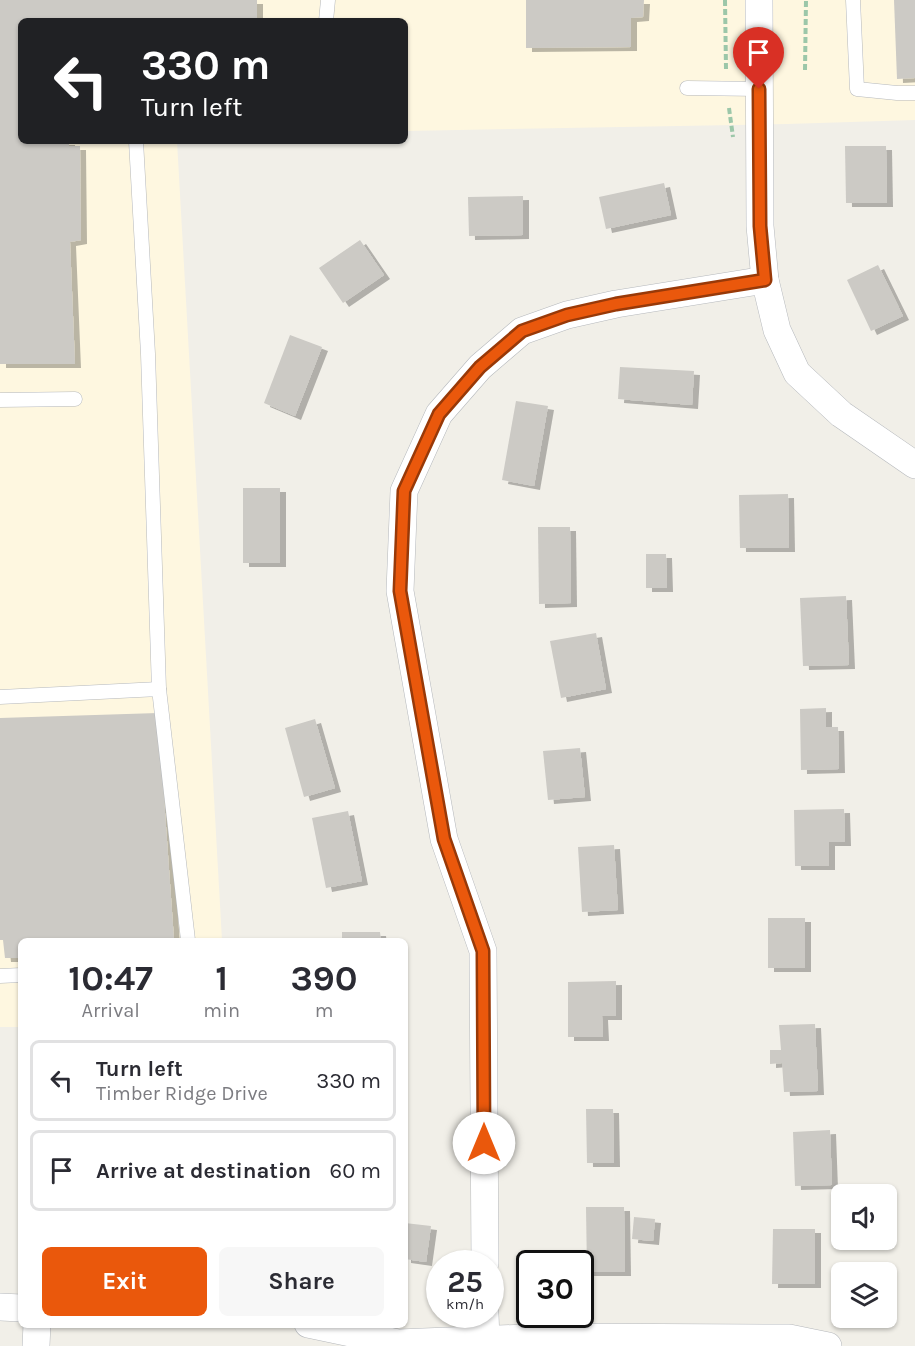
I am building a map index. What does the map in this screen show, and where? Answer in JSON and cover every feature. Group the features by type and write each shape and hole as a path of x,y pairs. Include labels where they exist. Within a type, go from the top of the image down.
{"street":[{"path":"759,0 760,226 765,280 777,330 797,374 841,414 915,465"},
{"path":"485,1250 483,951 444,839 400,591 404,491 439,414 480,367 522,331 567,315 616,304 765,280"},
{"path":"0,1307 18,1308"},
{"path":"36,1346 37,1328"},
{"path":"327,1328 398,1343 480,1328"},
{"path":"492,1328 551,1337 789,1338 828,1346"}],"lane":[{"path":"326,18 328,0"},
{"path":"853,0 857,89 915,93"},
{"path":"687,88 759,89"},
{"path":"135,144 148,354 159,689 188,938"},
{"path":"0,399 75,399"},
{"path":"0,698 159,689"},
{"path":"0,976 18,975"}],"path":[{"path":"724,0 726,69"},
{"path":"805,70 806,0"}],"shaded area":[{"path":"0,0 915,0 915,120 787,124 408,131 408,18 18,18 18,144 177,144 222,938 18,938 18,1027 0,1027"}],"building":[{"path":"0,0 257,0 257,18 18,18 18,144 80,146 81,240 70,242 75,364 0,364"},
{"path":"526,0 644,0 643,17 631,18 631,47 526,48"},
{"path":"894,0 915,0 915,78 897,79"},
{"path":"845,146 886,146 887,203 846,203"},
{"path":"664,183 671,215 606,229 599,197"},
{"path":"523,196 523,235 469,236 468,197"},
{"path":"360,240 384,275 343,303 319,268"},
{"path":"878,265 903,316 871,331 847,280"},
{"path":"290,335 322,347 295,416 264,403"},
{"path":"620,367 694,371 692,405 618,399"},
{"path":"516,401 548,406 534,486 502,480"},
{"path":"243,488 280,488 280,563 243,563"},
{"path":"788,494 789,548 740,548 739,495"},
{"path":"538,527 570,527 571,603 539,604"},
{"path":"646,554 666,554 667,588 646,588"},
{"path":"846,596 849,665 803,666 800,598"},
{"path":"596,633 606,689 561,698 550,641"},
{"path":"826,708 826,727 838,727 839,769 801,770 800,709"},
{"path":"158,713 174,938 18,938 18,958 5,958 3,940 0,940 0,718"},
{"path":"315,719 335,788 304,797 285,728"},
{"path":"580,748 585,797 548,800 543,751"},
{"path":"844,809 845,842 829,842 829,866 795,866 794,810"},
{"path":"348,811 362,881 326,888 312,818"},
{"path":"614,845 618,910 582,912 578,847"},
{"path":"768,918 805,918 805,968 768,968"},
{"path":"342,932 380,932 381,938 342,938"},
{"path":"616,981 616,1016 602,1016 603,1037 568,1037 568,982"},
{"path":"815,1024 818,1091 784,1092 782,1063 770,1064 770,1050 781,1050 779,1025"},
{"path":"586,1109 613,1109 614,1163 587,1163"},
{"path":"830,1130 831,1185 795,1186 793,1132"},
{"path":"586,1207 624,1207 625,1272 594,1272 594,1250 587,1250"},
{"path":"634,1217 655,1219 653,1241 632,1239"},
{"path":"408,1223 431,1226 426,1262 408,1259"},
{"path":"773,1229 815,1229 815,1284 772,1284"}],"route":[{"path":"484,1143 483,951 444,839 400,591 404,491 439,414 480,367 522,331 567,315 616,304 765,280 760,226 759,89"}]}
